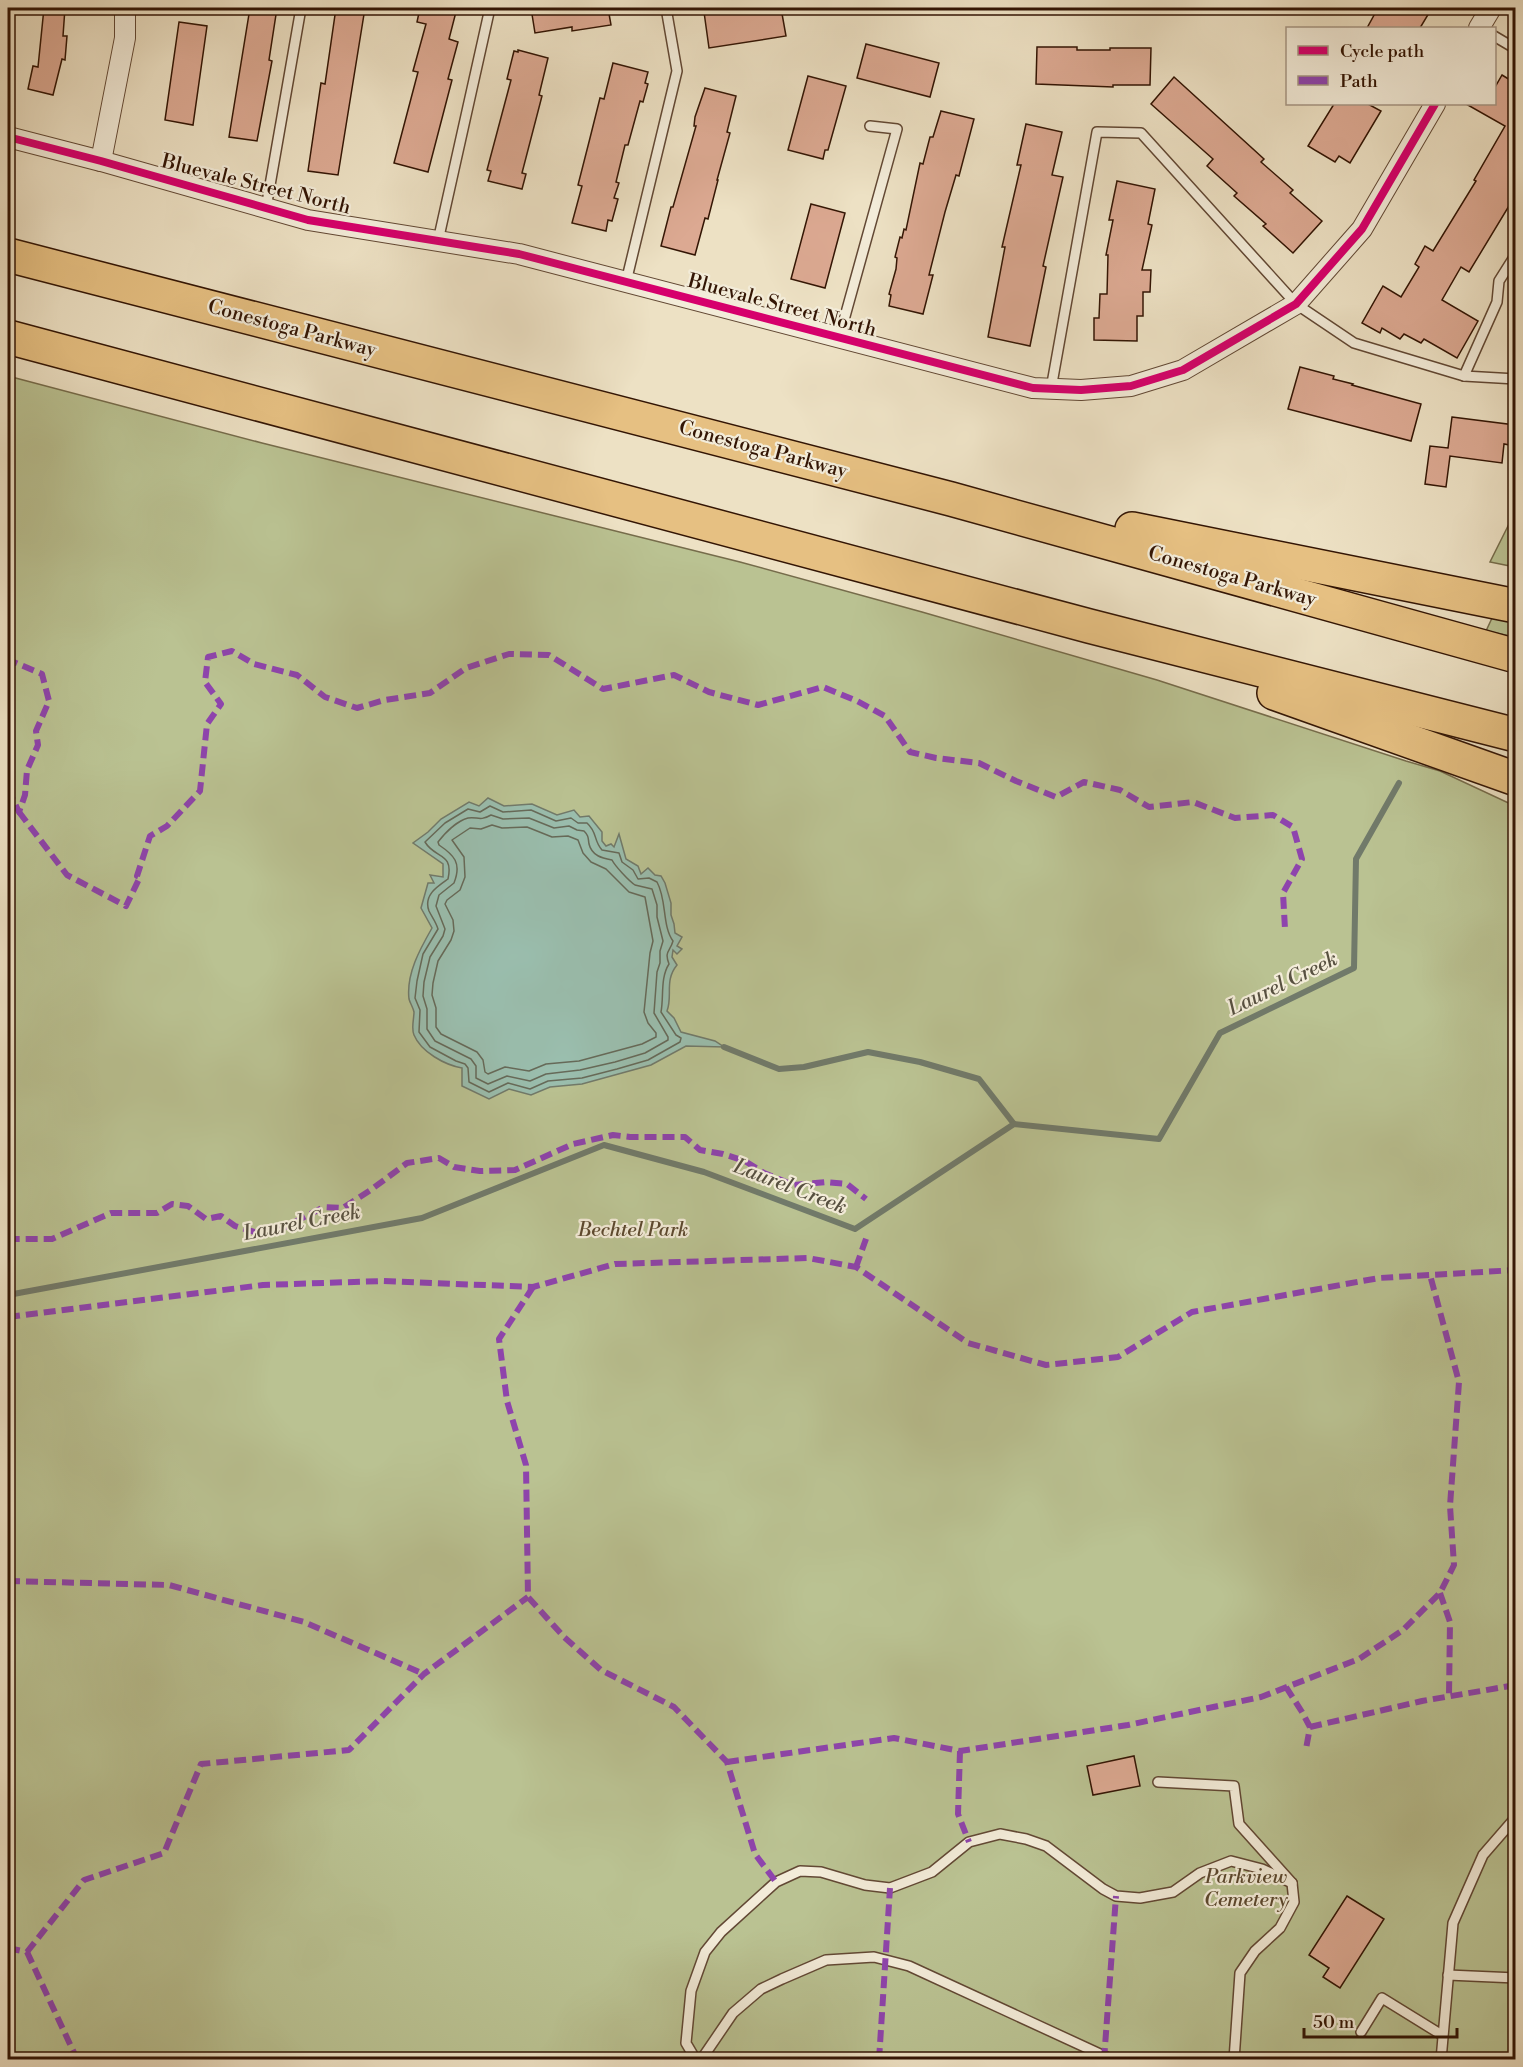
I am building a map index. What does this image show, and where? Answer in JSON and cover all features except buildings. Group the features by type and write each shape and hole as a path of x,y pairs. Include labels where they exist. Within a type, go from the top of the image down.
{"highway":[{"name":"Conestoga Parkway","path":"8,255 951,499 1515,656"},
{"path":"8,338 1089,626 1515,735"},
{"path":"951,499 1142,531 1515,606"},
{"path":"1089,626 1515,779"}],"street":[{"path":"101,161 125,38 125,8"},
{"path":"1485,27 1491,8"},
{"name":"Bluevale Street North","path":"8,137 308,220 519,254 1033,388 1081,390 1131,386 1183,370 1296,304 1362,229 1434,105"}],"lane":[{"path":"266,208 301,8"},
{"path":"438,241 490,8"},
{"path":"626,282 677,71 666,8"},
{"path":"1496,37 1515,49"},
{"path":"839,338 897,129 870,126"},
{"path":"1051,389 1097,132 1141,133 1296,304 1354,343 1464,376 1515,379"},
{"path":"1464,376 1497,302 1499,281 1515,254"},
{"path":"1158,1782 1234,1786 1239,1824 1292,1883 1294,1902 1280,1928 1255,1951 1240,1973 1234,2060"},
{"path":"1441,2060 1453,1923 1483,1855 1515,1817"},
{"path":"696,2060 686,2043 691,1991 705,1952 721,1932 776,1882 800,1871 821,1872 865,1885 890,1888 932,1872 969,1842 1000,1834 1046,1846 1103,1889 1116,1896 1140,1898 1173,1892 1200,1873 1231,1862 1262,1869 1292,1883"},
{"path":"701,2060 733,2013 761,1989 826,1960 874,1957 909,1966 1113,2060"},
{"path":"1448,1975 1515,1978"},
{"path":"1361,2032 1382,1998 1442,2035"}],"green space":[{"name":"Bechtel Park","path":"8,376 262,443 740,562 922,612 1157,680 1440,771 1515,806 1515,2059 8,2059"},
{"path":"1515,512 1515,567 1490,562"},
{"path":"1493,616 1515,619 1515,637 1486,631"}],"water":[{"path":"488,798 504,806 532,804 557,815 574,810 580,817 589,816 602,832 602,841 606,846 611,844 614,847 619,834 626,859 638,866 641,874 648,868 655,875 661,876 671,903 675,933 682,937 677,946 682,949 677,954 673,950 672,957 677,965 671,977 667,1011 674,1018 681,1032 715,1041 724,1047 686,1046 651,1065 582,1084 550,1087 531,1095 509,1089 489,1099 462,1086 462,1068 441,1061 422,1047 413,1032 414,1012 409,999 410,980 419,953 432,928 421,908 428,883 434,883 430,875 443,877 443,864 413,843 441,819 469,802 479,806"}],"waterway":[{"name":"Laurel Creek","path":"8,1295 422,1218 604,1145 704,1172 855,1229 1014,1124 1159,1139 1220,1033 1354,968 1356,859 1399,783"},
{"path":"724,1047 779,1069 804,1067 868,1052 920,1062 979,1079 1014,1124"}],"marked path":[{"path":"19,812 67,875 126,906 140,877 137,876 150,836 167,826 200,791 207,724 221,704 205,682 208,657 232,651 254,664 297,675 325,697 357,708 385,700 430,693 466,668 509,654 549,655 603,689 674,675 709,692 758,705 823,687 885,716 910,752 936,758 979,763 1056,797 1084,782 1120,790 1149,807 1193,802 1235,818 1273,815 1293,827 1302,859 1283,893 1285,929"},
{"path":"8,657 9,660 42,674 49,701 36,731 38,745 27,770 25,795 19,812 8,789"},
{"path":"8,1241 52,1239 111,1213 157,1213 172,1204 188,1206 206,1219 221,1216 235,1226 261,1234 279,1230 324,1207 343,1208 407,1163 439,1158 454,1167 480,1171 515,1170 573,1144 613,1135 685,1137 700,1150 745,1161 764,1173 793,1185 826,1182 847,1184 866,1199"},
{"path":"856,1267 867,1236"},
{"path":"8,1317 263,1285 383,1281 533,1287 615,1264 808,1258 856,1267 968,1343 1046,1365 1118,1357 1192,1312 1379,1278 1516,1270"},
{"path":"727,1762 894,1738 960,1751 1128,1725 1261,1697 1359,1659 1403,1630 1440,1593 1454,1565 1450,1506 1459,1382 1430,1275"},
{"path":"533,1287 499,1339 507,1401 526,1465 528,1597 564,1637 601,1670 674,1707 727,1762 755,1854 776,1882"},
{"path":"8,1581 169,1585 304,1622 424,1674"},
{"path":"1440,1593 1450,1622 1449,1696"},
{"path":"27,1952 84,1880 164,1853 201,1764 349,1750 424,1674 528,1597"},
{"path":"1310,1727 1422,1701 1516,1685"},
{"path":"1286,1687 1310,1727 1306,1749"},
{"path":"960,1751 958,1814 969,1842"},
{"path":"879,2060 890,1888"},
{"path":"1104,2060 1116,1896"},
{"path":"8,1948 27,1952"},
{"path":"27,1952 76,2057 74,2060"}],"cycle path":[{"path":"8,137 308,220 519,254 1033,388 1081,390 1131,386 1183,370 1296,304 1362,229 1434,105"}],"park label":[{"name":"Parkview Cemetery","path":"1246,1888"}]}
